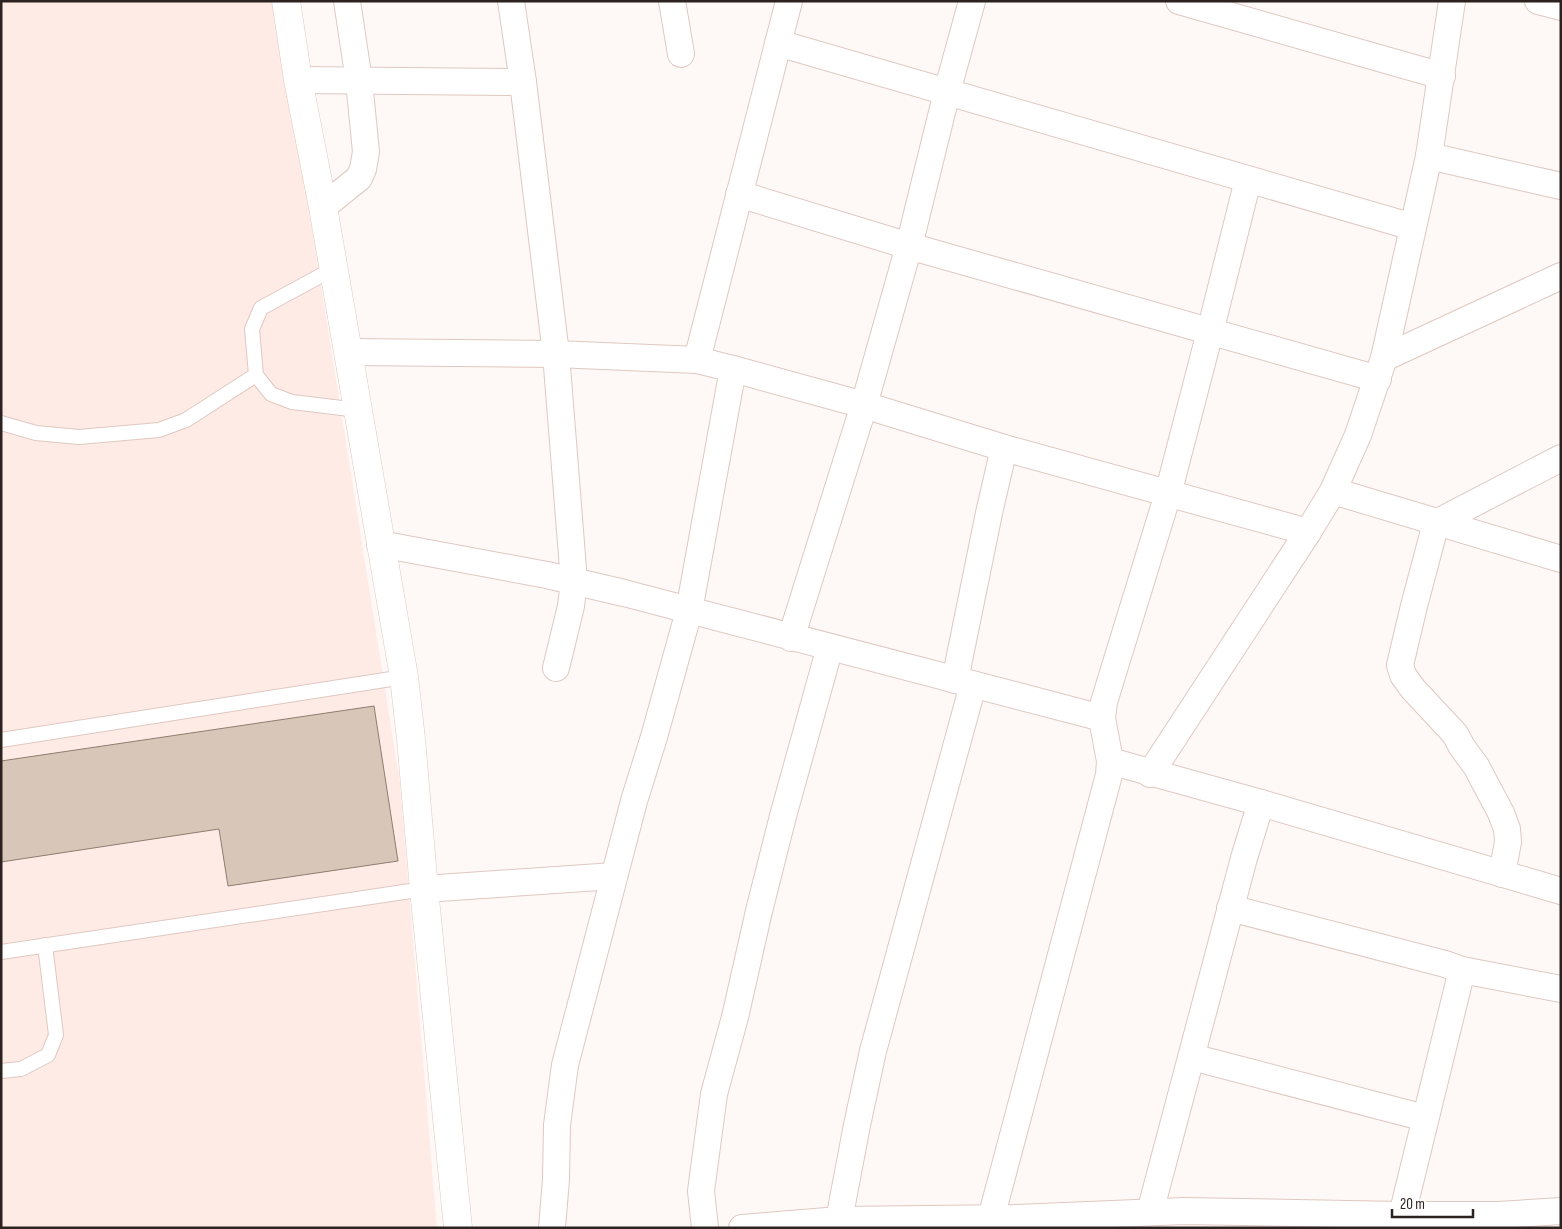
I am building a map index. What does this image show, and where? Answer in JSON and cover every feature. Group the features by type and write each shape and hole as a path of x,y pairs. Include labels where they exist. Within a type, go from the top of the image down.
{"street":[{"path":"286,1 298,80 323,207 404,677 458,1228"},
{"path":"323,207 360,178 366,152 360,81 347,1"},
{"path":"511,1 523,82 556,354 574,581 556,668"},
{"path":"672,1 681,54"},
{"path":"697,360 789,1"},
{"path":"791,638 864,405 909,246 947,92 972,1"},
{"path":"1179,1 1442,76"},
{"path":"1150,774 1308,532 1332,491 1358,435 1381,369 1429,156 1452,1"},
{"path":"778,43 1413,227"},
{"path":"298,80 523,82"},
{"path":"1429,156 1561,186"},
{"path":"1008,1221 1108,780 1110,761 1102,718 1104,702 1168,494 1248,180"},
{"path":"739,194 909,246 1210,332 1381,369 1561,276"},
{"path":"348,352 556,354 697,360 864,405 1004,448 1308,532"},
{"path":"552,1228 556,1180 556,1124 565,1065 634,802 689,611 734,369"},
{"path":"851,1222 856,1124 964,683 989,513 1004,448"},
{"path":"1502,874 1508,842 1507,829 1501,813 1476,766 1455,734 1413,689 1403,676 1400,665 1436,523 1561,458"},
{"path":"1332,491 1561,559"},
{"path":"380,544 574,581 1102,718"},
{"path":"705,1228 701,1191 714,1094 735,1017 781,825 830,647"},
{"path":"1110,761 1561,891"},
{"path":"1150,1212 1230,908 1261,803"},
{"path":"424,889 614,876"},
{"path":"1230,908 1462,970 1561,989"},
{"path":"1402,1216 1462,970"},
{"path":"1192,1057 1425,1118"},
{"path":"742,1228 851,1222 1008,1221 1150,1212 1184,1219 1402,1216 1499,1222 1561,1211"}],"lane":[{"path":"333,269 261,308 252,328 256,375 272,394 292,402 358,410"},
{"path":"1,423 36,433 79,436 159,430 186,420 256,375"},
{"path":"1,740 404,677"},
{"path":"1,952 424,889"},
{"path":"1,1070 21,1069 48,1055 56,1034 46,946"}],"shaded area":[{"path":"1,1 276,1 400,783 437,1228 1,1228"}],"building":[{"path":"374,706 398,861 228,886 219,829 1,862 1,761"}]}
